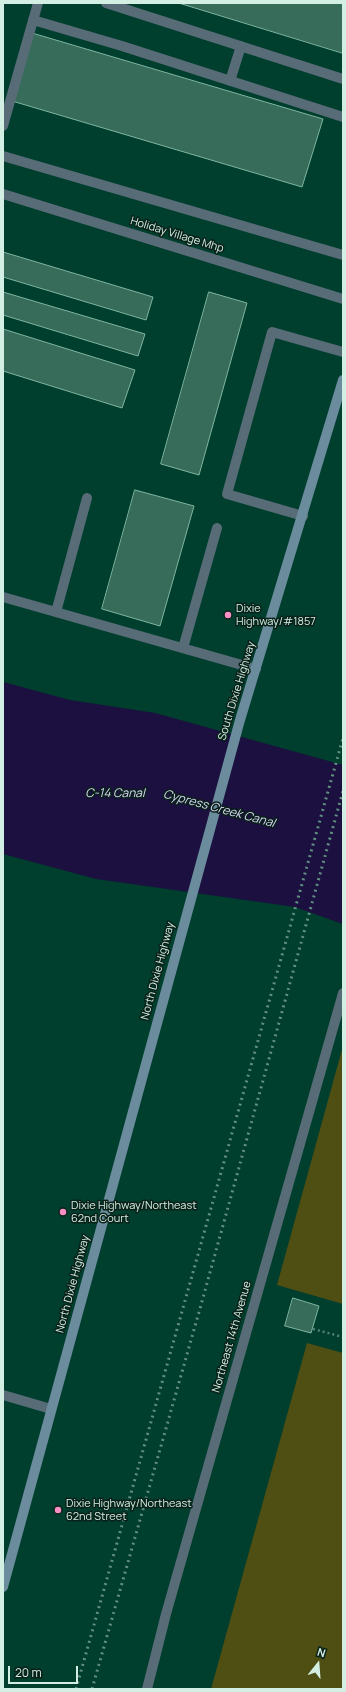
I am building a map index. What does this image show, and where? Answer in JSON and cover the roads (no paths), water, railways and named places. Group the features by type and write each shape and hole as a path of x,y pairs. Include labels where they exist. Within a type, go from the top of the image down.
{"main road":[{"name":"South Dixie Highway","path":"192,894 240,720 343,380"},
{"name":"North Dixie Highway","path":"3,1587 192,894"}],"street":[{"path":"3,126 38,3"},
{"path":"106,3 343,79"},
{"path":"33,20 343,117"},
{"path":"230,81 241,46"},
{"path":"3,156 343,256"},
{"name":"Holiday Village Mhp","path":"3,194 343,299"},
{"path":"303,516 227,494 272,332 343,352"},
{"path":"56,612 86,498"},
{"path":"183,648 217,528"},
{"path":"3,597 256,669"},
{"name":"Northeast 14th Avenue","path":"147,1689 166,1614 343,993"},
{"path":"3,1395 51,1409"}],"water":[{"name":"C-14 Canal","path":"3,682 70,700 155,713 343,765 343,924 295,907 96,879 3,854"}],"railway":[{"path":"76,1689 343,738"},
{"path":"92,1689 201,1305 343,791"}],"place":[{"name":"Dixie Highway/#1857","path":"228,615"},
{"name":"Dixie Highway/Northeast 62nd Court","path":"63,1212"},
{"name":"Dixie Highway/Northeast 62nd Street","path":"58,1510"}],"water label":[{"name":"Cypress Creek Canal","path":"219,809"}]}
